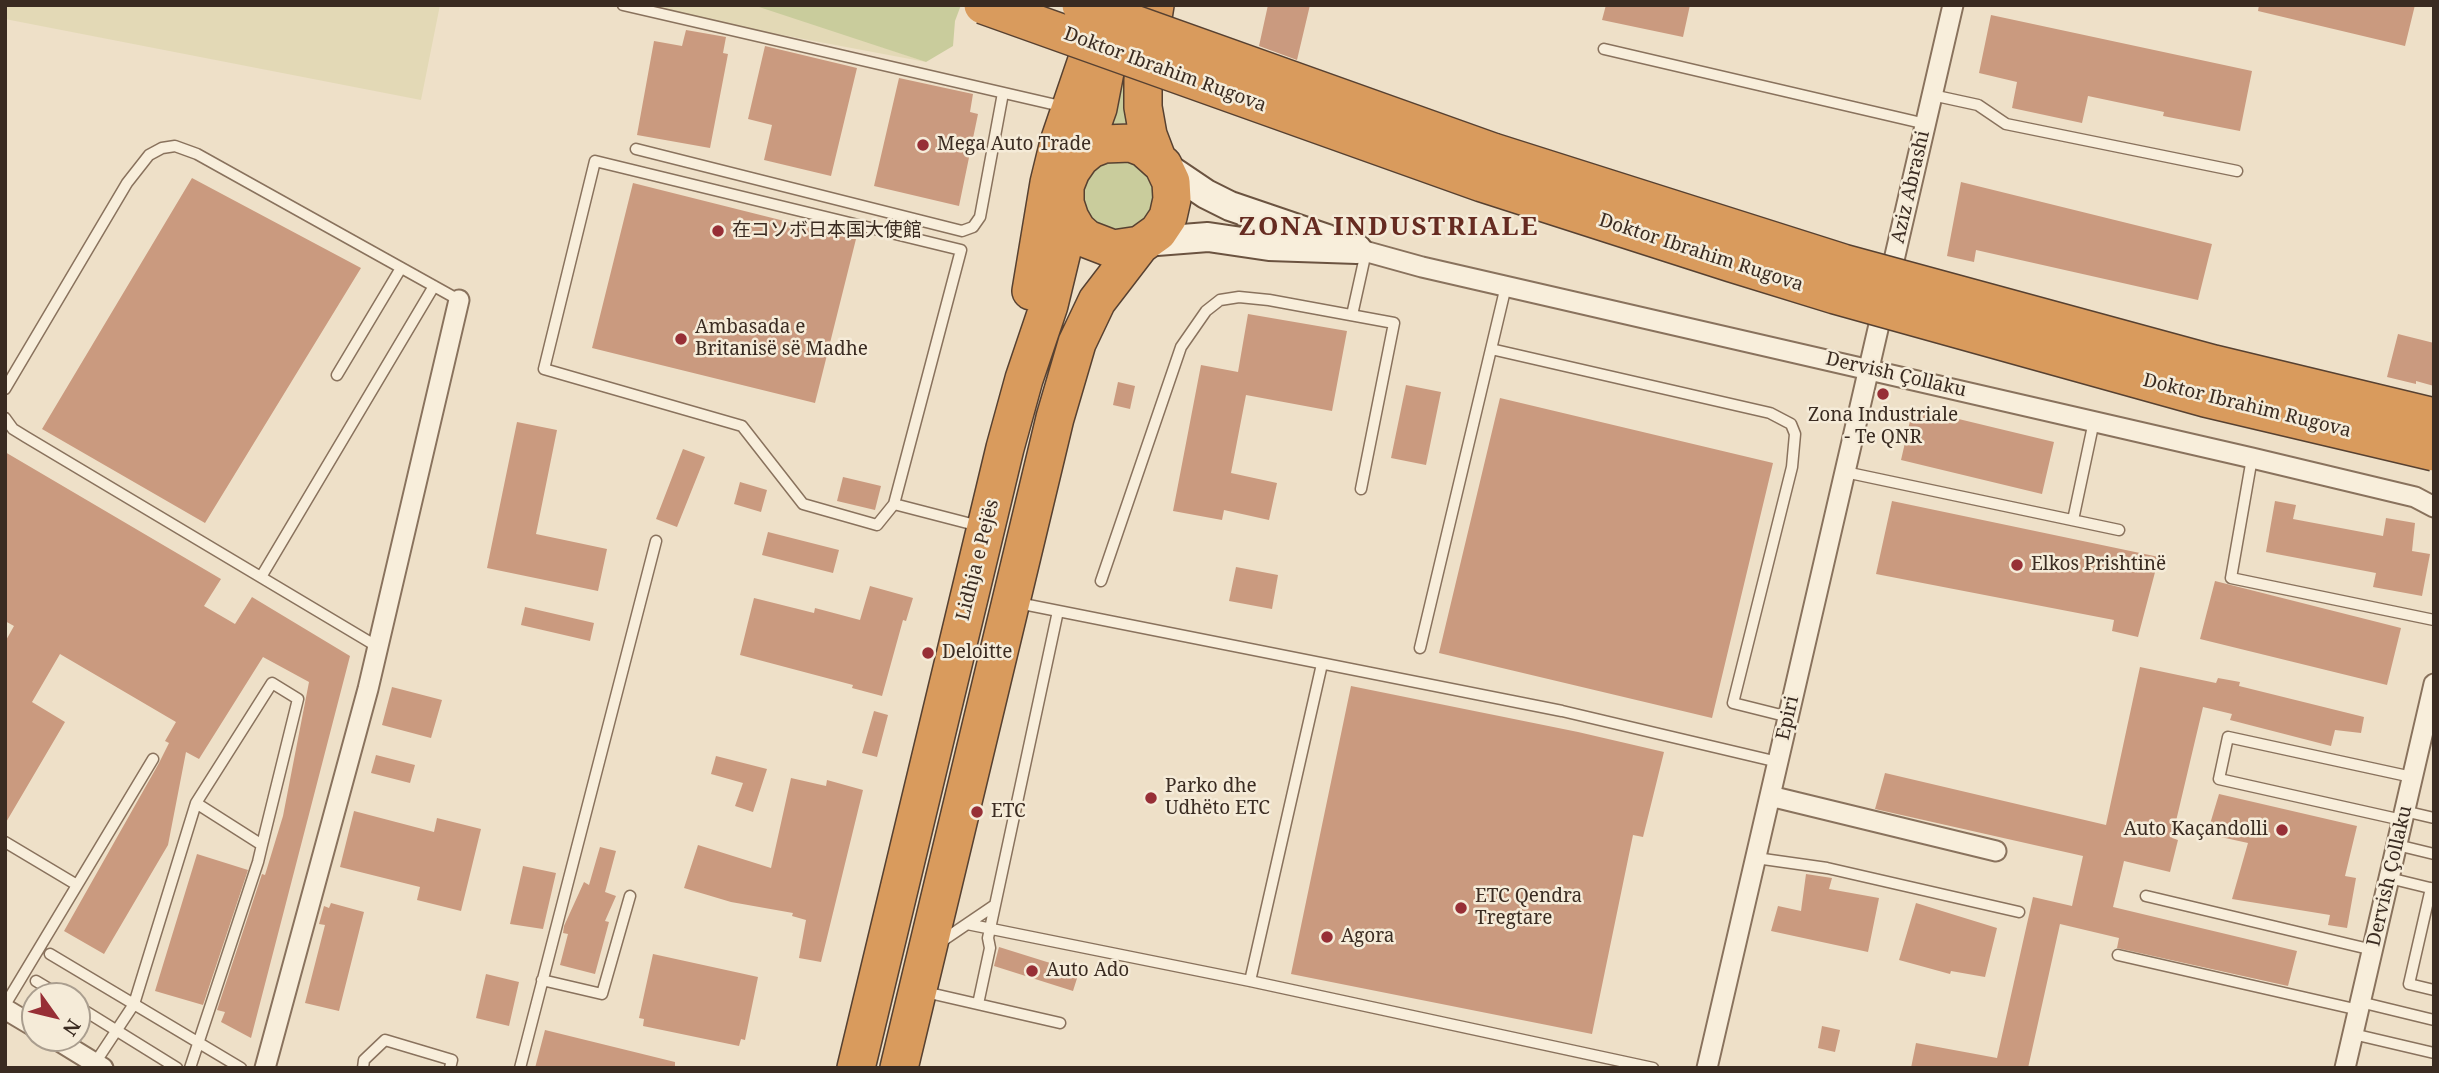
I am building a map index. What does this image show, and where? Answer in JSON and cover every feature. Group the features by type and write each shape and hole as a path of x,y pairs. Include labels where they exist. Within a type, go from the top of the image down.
{"highway":[{"name":"Doktor Ibrahim Rugova","path":"983,5 1482,183 1744,267 2205,398 2434,452"},
{"name":"Doktor Ibrahim Rugova","path":"1080,5 1493,152 1843,263 2214,364 2434,417"},
{"path":"1005,448 1049,183 1069,108 1106,5"},
{"name":"Lidhja e Pejës","path":"856,1068 1005,448 1024,379 1049,305 1070,218 1065,203 1065,186 1070,171 1080,158 1098,108 1106,73 1115,5"},
{"path":"899,1068 1055,418 1077,344 1097,301 1142,243 1158,232 1168,217 1172,199 1171,182 1148,135 1143,107 1146,48 1155,5"},
{"path":"1080,158 1091,149 1117,141 1144,148 1160,161"},
{"path":"1070,218 1077,230 1099,246 1113,249 1142,243"}],"street":[{"name":"Aziz Abrashi","path":"1869,369 1953,5"},
{"path":"1160,161 1206,194 1230,206 1361,251"},
{"path":"1142,243 1208,237 1269,246 1361,251"},
{"name":"Dervish Çollaku","path":"1361,251 2252,458 2415,497 2434,507"},
{"path":"265,1068 378,647 459,300"},
{"name":"Epiri","path":"1707,1068 1869,369"},
{"name":"Dervish Çollaku","path":"2345,1068 2434,684"},
{"path":"1770,796 1996,851"},
{"path":"5,1007 21,1018"},
{"path":"77,1052 99,1065"}],"lane":[{"path":"623,5 1069,108"},
{"path":"1604,49 1926,124"},
{"path":"636,149 962,231 973,227 980,217 1003,93"},
{"path":"1932,96 1978,105 2006,124 2237,171"},
{"path":"5,389 127,183 149,155 162,148 187,148 459,300"},
{"path":"596,160 961,250 894,504 877,525 803,504 742,426 544,369 596,160"},
{"path":"1352,315 1361,251"},
{"path":"337,374 401,268"},
{"path":"261,577 434,286"},
{"path":"1420,648 1506,286"},
{"path":"1101,581 1181,347 1206,311 1220,300 1239,297 1269,299 1394,323 1361,489"},
{"path":"1491,349 1770,413 1791,425 1795,434 1792,467 1733,703 1788,716"},
{"path":"5,418 13,429 26,437 378,647"},
{"path":"2073,520 2094,421"},
{"path":"2252,458 2231,578 2434,621"},
{"path":"1845,472 2119,530"},
{"path":"894,504 986,527"},
{"path":"520,1068 656,541"},
{"path":"1011,601 1562,711 1778,762"},
{"path":"978,1004 990,948 988,938 1058,611"},
{"path":"1250,981 1322,664"},
{"path":"99,1065 134,1004 196,803 272,683 298,699 262,845 190,1068"},
{"path":"2412,778 2228,737 2219,779 2403,816 2434,818"},
{"path":"5,1007 153,759"},
{"path":"196,803 262,845"},
{"path":"5,842 78,885"},
{"path":"2397,845 2434,854"},
{"path":"1756,858 1827,868 2019,912"},
{"path":"2389,878 2432,888 2409,984 2434,990"},
{"path":"542,980 602,994 629,896"},
{"path":"2146,896 2373,950"},
{"path":"927,951 995,905"},
{"path":"967,924 1250,981 1653,1068"},
{"path":"50,954 241,1068"},
{"path":"2118,955 2434,1020"},
{"path":"917,990 1060,1023"},
{"path":"91,1014 177,1068"},
{"path":"2353,1034 2434,1053"},
{"path":"362,1068 364,1060 385,1040 452,1060 450,1068"}],"shaded area":[{"path":"5,5 440,5 421,100 5,19"},
{"path":"622,5 760,5 926,62"}],"green space":[{"path":"753,5 961,5 955,21 953,46 926,62"},
{"path":"1128,5 1130,123 1102,125"},
{"path":"1135,160 1153,177 1156,203 1143,224 1119,233 1096,225 1082,205 1083,181 1099,162"}],"building":[{"path":"1268,5 1310,5 1297,60 1259,46"},
{"path":"1606,5 1690,5 1683,37 1602,20"},
{"path":"2259,5 2415,5 2405,46 2258,11"},
{"path":"1991,15 2252,71 2240,131 2163,116 2164,112 2088,96 2082,123 2012,108 2017,82 1979,73"},
{"path":"686,30 726,37 723,53 728,54 710,148 637,135 654,41 682,46"},
{"path":"765,46 857,68 831,176 764,160 772,125 748,119"},
{"path":"899,78 973,94 970,112 978,114 959,206 874,186"},
{"path":"192,178 361,268 205,523 42,429"},
{"path":"1961,182 2212,244 2198,300 1976,250 1974,262 1947,256"},
{"path":"633,183 856,239 815,403 592,348"},
{"path":"1248,314 1347,331 1332,411 1246,395 1231,473 1277,483 1269,520 1224,510 1222,520 1173,511 1201,365 1238,372"},
{"path":"2398,334 2434,343 2434,386 2387,377"},
{"path":"1118,382 1135,386 1130,409 1113,405"},
{"path":"1406,385 1441,392 1426,465 1391,458"},
{"path":"1500,398 1773,463 1712,718 1439,653"},
{"path":"1913,408 2054,442 2042,494 1901,460"},
{"path":"517,422 557,430 536,534 607,549 598,591 487,568"},
{"path":"683,449 705,457 677,527 656,519"},
{"path":"5,452 221,579 204,606 235,624 252,597 350,656 251,1038 221,1022 225,1012 217,1010 283,816 309,682 263,657 199,759 186,752 168,845 104,954 64,931 159,763 169,743 165,741 176,722 60,654 32,702 65,722 5,824 5,642 14,626 5,621"},
{"path":"843,477 881,486 875,510 837,501"},
{"path":"740,482 767,490 761,512 734,504"},
{"name":"Elkos Prishtinë","path":"1892,501 2159,557 2138,637 2112,631 2114,620 1876,574"},
{"path":"2275,501 2296,505 2293,519 2383,536 2386,518 2415,523 2412,551 2430,554 2422,596 2373,587 2376,573 2266,552"},
{"path":"768,532 839,550 833,573 762,555"},
{"path":"1236,567 1278,575 1272,609 1229,601"},
{"path":"2215,581 2401,628 2387,685 2200,639"},
{"path":"870,586 913,598 906,621 903,620 882,696 852,688 853,685 740,655 754,598 814,613 815,608 860,620"},
{"path":"525,607 594,623 590,641 521,625"},
{"path":"2140,667 2216,683 2218,678 2240,682 2239,686 2364,717 2361,733 2335,730 2331,746 2230,720 2232,714 2203,707 2172,838 2178,840 2170,872 2124,861 2113,907 2297,951 2288,986 2117,948 2119,938 2060,924 2028,1068 1911,1068 1916,1043 1997,1058 2033,897 2072,906 2083,856 1875,809 1885,773 2106,825"},
{"name":"ETC Qendra Tregtare","path":"1351,686 1664,752 1643,837 1633,835 1592,1034 1291,974"},
{"path":"392,687 442,700 431,738 382,725"},
{"path":"874,711 888,715 877,757 862,753"},
{"path":"376,755 415,765 410,783 371,773"},
{"path":"716,756 767,769 753,812 735,806 743,783 711,774"},
{"path":"791,778 826,786 827,780 863,790 821,962 799,958 806,920 792,916 793,913 731,902 684,888 698,845 771,868"},
{"path":"2219,794 2357,826 2345,876 2356,878 2347,928 2328,925 2330,915 2232,899 2248,843 2207,834"},
{"path":"354,811 434,832 437,818 481,829 461,911 417,900 420,887 340,867"},
{"path":"600,847 616,851 605,892 616,896 605,921 609,922 595,974 560,965 568,934 563,933 564,926 584,882 589,885"},
{"path":"197,854 248,870 203,1005 155,991"},
{"path":"523,866 556,873 543,929 510,924"},
{"path":"1806,874 1832,878 1829,889 1879,898 1868,952 1771,931 1778,906 1801,911"},
{"path":"331,903 364,912 339,1011 305,1003 325,925 319,924 324,906 329,908"},
{"path":"1916,903 1997,928 1985,977 1951,971 1950,974 1899,960"},
{"path":"999,947 1079,972 1073,991 994,966"},
{"path":"653,954 758,977 745,1040 741,1039 739,1046 643,1026 644,1019 639,1018"},
{"path":"486,974 519,982 509,1026 476,1018"},
{"path":"1822,1026 1840,1030 1835,1052 1818,1048"},
{"path":"545,1030 675,1062 675,1068 535,1068"}],"place":[{"name":"Mega Auto Trade","path":"923,145"},
{"name":"在コソボ日本国大使館","path":"718,231"},
{"name":"Ambasada e Britanisë së Madhe","path":"681,339"},
{"name":"Zona Industriale - Te QNR","path":"1883,394"},
{"name":"Elkos Prishtinë","path":"2017,565"},
{"name":"Deloitte","path":"928,653"},
{"name":"Parko dhe Udhëto ETC","path":"1151,798"},
{"name":"ETC","path":"977,812"},
{"name":"Auto Kaçandolli","path":"2282,830"},
{"name":"ETC Qendra Tregtare","path":"1461,908"},
{"name":"Agora","path":"1327,937"},
{"name":"Auto Ado","path":"1032,971"}],"district":[{"name":"ZONA INDUSTRIALE","path":"1389,228"}]}
